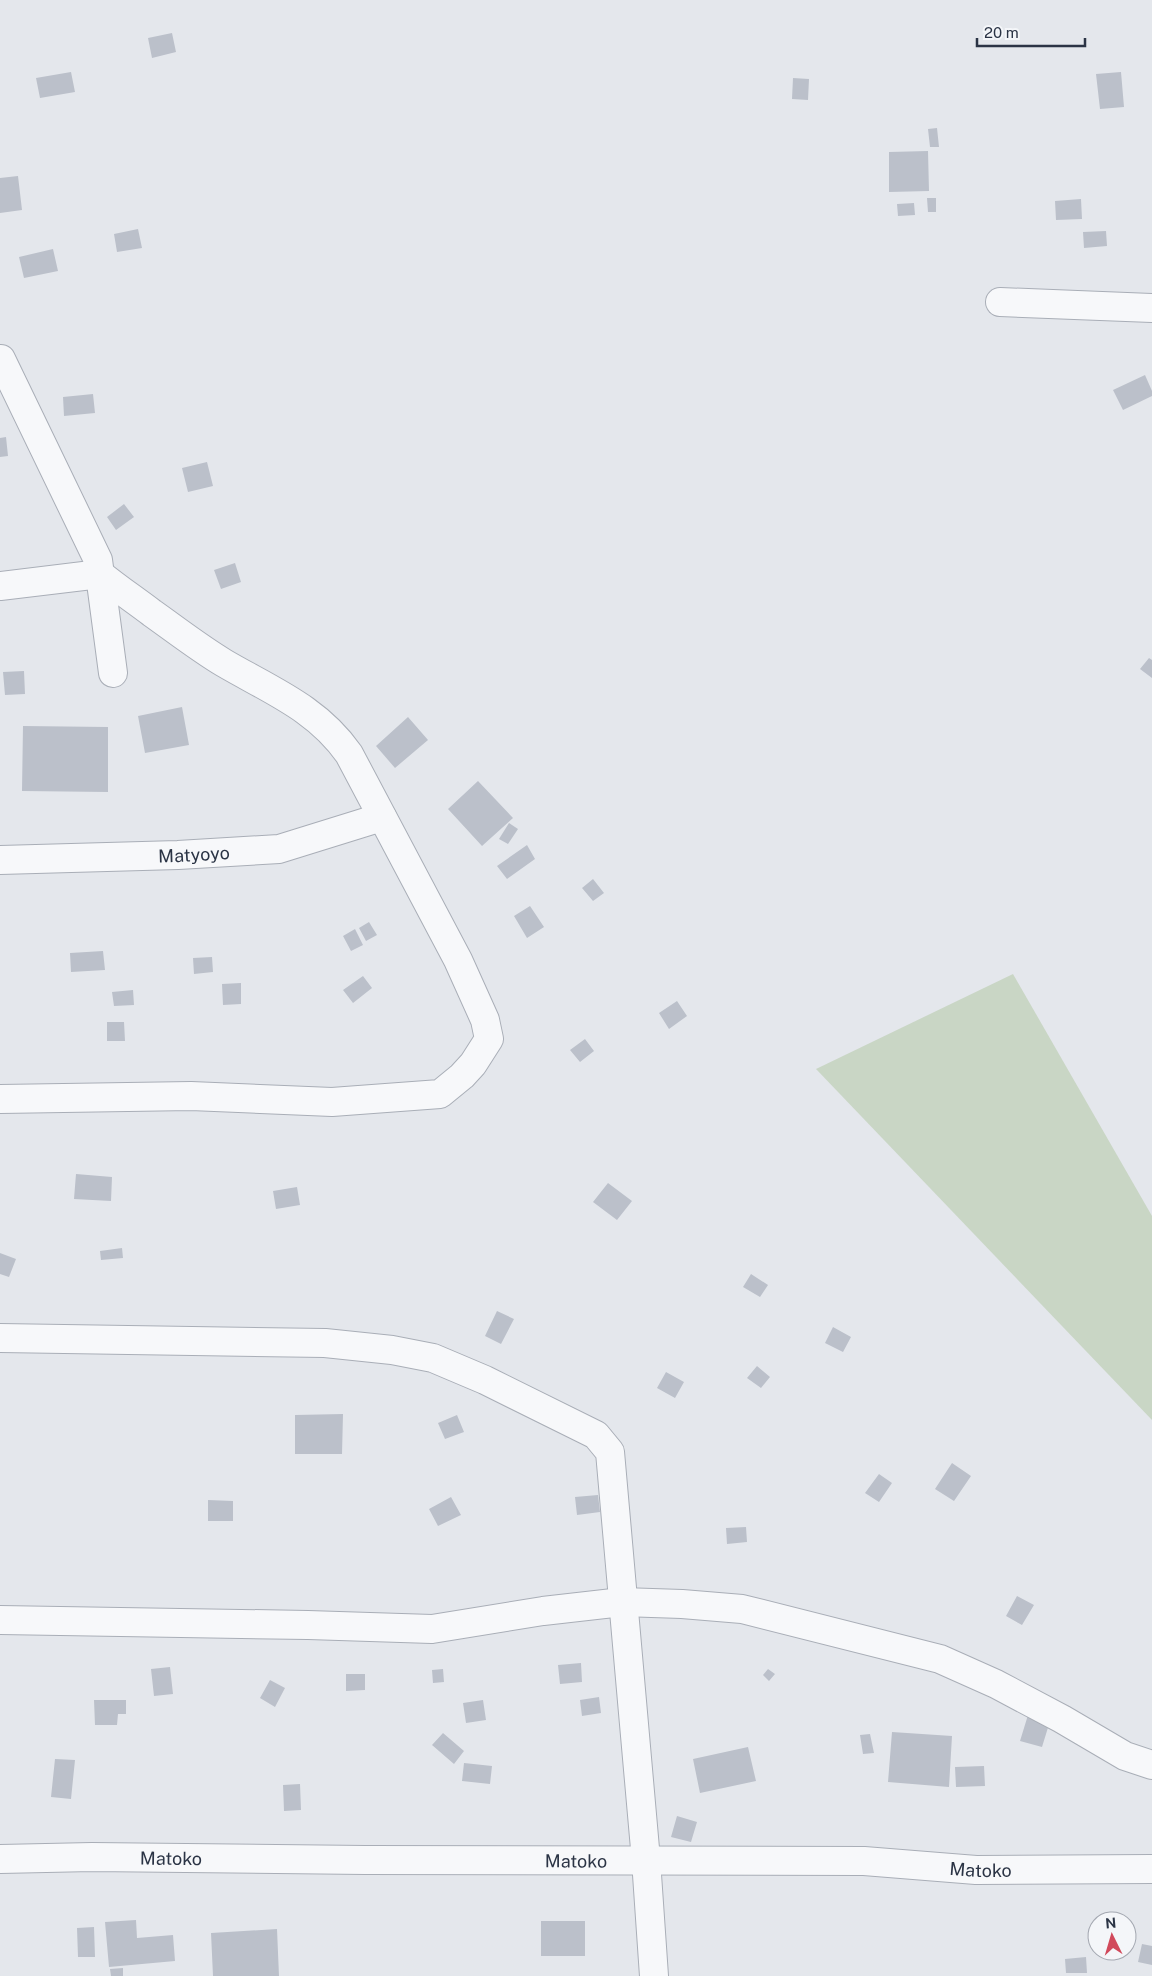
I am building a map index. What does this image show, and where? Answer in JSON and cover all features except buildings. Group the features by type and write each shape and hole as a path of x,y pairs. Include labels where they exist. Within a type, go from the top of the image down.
{"street":[{"path":"1000,302 1152,308"},
{"path":"0,358 98,560 113,674"},
{"path":"0,586 100,574 190,642 225,664 272,688 310,714 340,741 349,754 458,960 488,1029 489,1039 473,1064 449,1088 440,1094 332,1102 191,1096 0,1099"},
{"name":"Matyoyo","path":"0,860 178,855 279,849 382,817"},
{"path":"0,1338 325,1343 392,1350 433,1358 485,1380 596,1436 610,1452 646,1860 654,1976"},
{"path":"0,1620 432,1629 543,1610 622,1602 742,1609 940,1659 996,1684 1062,1719 1125,1756 1152,1765"},
{"name":"Matoko","path":"0,1859 92,1857 365,1860 864,1861 976,1870 1152,1868"}],"green space":[{"path":"1013,974 1152,1216 1152,1420 816,1069"}]}
